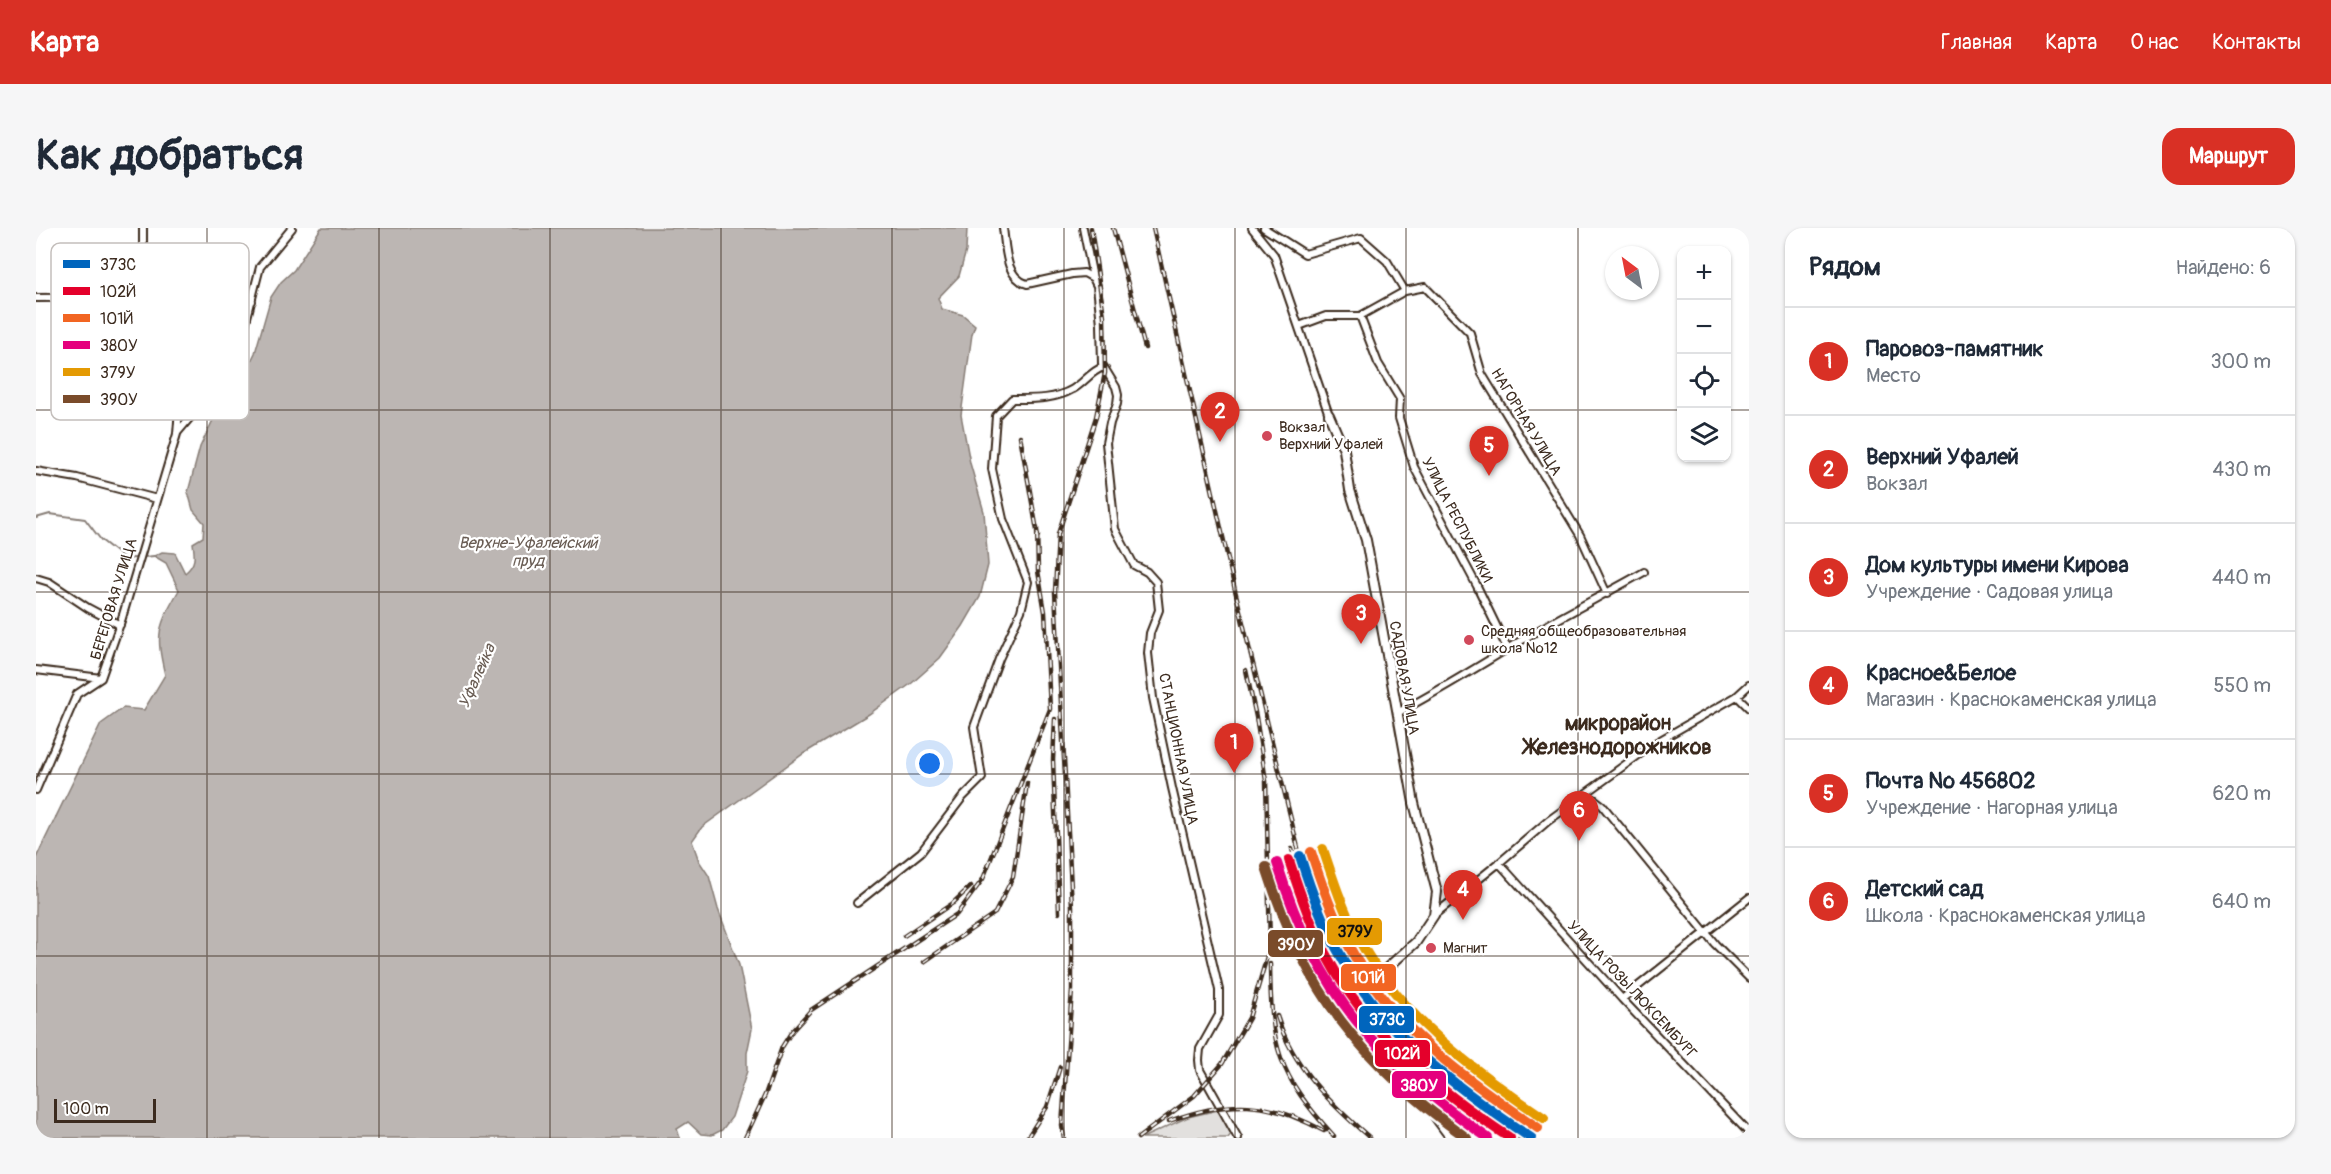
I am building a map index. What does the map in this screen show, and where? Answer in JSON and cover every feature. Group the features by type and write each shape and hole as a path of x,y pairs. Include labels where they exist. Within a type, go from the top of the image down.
{"street":[{"name":"БЕРЕГОВАЯ УЛИЦА","path":"249,313 260,267 292,228"},
{"path":"1003,228 1013,276 1019,282 1028,284 1084,273 1093,278"},
{"name":"СТАНЦИОННАЯ УЛИЦА","path":"1083,228 1093,278 1097,286 1103,367 1116,387 1118,395 1106,443 1115,529 1134,564 1147,572 1156,582 1159,610 1150,633 1148,653 1153,698 1219,990 1219,1015 1200,1049 1200,1070 1238,1138"},
{"name":"САДОВАЯ УЛИЦА","path":"1252,228 1274,255 1329,415 1344,450 1350,490 1366,540 1414,803 1437,892 1434,915"},
{"path":"1264,228 1305,254 1361,238 1387,261 1405,291 1360,316 1326,316 1299,326"},
{"name":"НАГОРНАЯ УЛИЦА","path":"1405,291 1425,287 1470,333 1482,374 1580,535 1607,594"},
{"path":"36,298 51,298"},
{"name":"УЛИЦА РЕСПУБЛИКИ","path":"1360,316 1378,363 1400,399 1399,418 1414,467 1508,648"},
{"path":"857,903 921,852 962,798 982,778 974,727 999,659 1021,612 1029,582 1003,519 992,470 996,416 1012,399 1050,398 1074,389 1094,371 1103,367"},
{"name":"БЕРЕГОВАЯ УЛИЦА","path":"36,790 77,694 101,678 120,625 177,434 178,420"},
{"name":"БЕРЕГОВАЯ УЛИЦА","path":"177,434 189,420"},
{"path":"36,471 77,478 157,499"},
{"path":"1396,713 1440,690 1575,609 1607,594 1644,572"},
{"path":"36,578 49,582 88,609 120,625"},
{"path":"36,670 101,678"},
{"path":"1451,1138 1405,1076 1353,1020 1350,1010 1352,1002 1416,942 1434,915 1548,821 1655,743 1737,696 1749,685"},
{"path":"1737,696 1749,708"},
{"path":"1580,799 1594,799 1602,805 1706,933 1749,978"},
{"name":"УЛИЦА РОЗЫ ЛЮКСЕМБУРГ","path":"1499,863 1622,999 1749,1131"},
{"path":"1622,999 1749,898"}],"shaded area":[{"path":"1360,1001 1396,1047 1473,1110 1458,1131 1463,1138 1455,1138 1407,1074 1357,1021 1355,1009"},
{"path":"1218,1110 1231,1134 1228,1138 1142,1138 1188,1117"}],"water":[{"name":"Верхне-Уфалейский пруд","path":"321,228 967,228 966,251 959,276 938,298 942,309 963,315 975,325 961,415 970,463 984,512 988,565 980,597 940,658 912,683 869,714 803,754 702,827 692,841 699,861 709,876 718,909 739,965 752,1029 747,1053 747,1071 732,1117 722,1130 712,1135 701,1134 688,1122 677,1129 680,1138 36,1138 36,858 101,724 123,708 144,710 165,675 160,649 160,631 179,590 166,563 154,556 162,552 175,553 185,573 193,563 193,543 203,537 204,523 193,510 188,492 200,447 213,420 249,420 249,365 255,353 271,297 281,282 294,270"}],"waterway":[{"path":"36,518 50,514 85,519 101,540 125,559 154,556"}],"railway":[{"path":"1064,1138 1062,1126 1072,990 1072,906 1055,592 1058,534 1096,417 1105,373 1104,316 1091,228"},
{"path":"1113,228 1145,348"},
{"path":"1153,228 1235,590 1300,856"},
{"path":"1020,436 1038,536"},
{"path":"745,1138 765,1095 782,1047 792,1031 811,1010 957,914 983,879 1050,709 1045,612 1038,571 1037,528"},
{"path":"1138,1138 1194,1096 1222,1064 1249,1018 1270,946 1266,781 1246,670"},
{"path":"1055,719 1053,760 1059,913"},
{"path":"924,962 995,913 1013,877 1027,783"},
{"path":"1292,849 1320,930 1347,980 1381,1027 1428,1072 1519,1138"},
{"path":"904,936 953,903 971,886"},
{"path":"1270,964 1272,1017 1281,1058 1300,1095 1334,1136"},
{"path":"1277,1016 1293,1052 1315,1084 1370,1138"},
{"path":"1027,1138 1047,1107 1060,1067"},
{"path":"1169,1121 1211,1109 1248,1106 1284,1113 1324,1131"}],"transit line":[{"name":"379У","path":"1323,849 1358,938 1395,993 1416,1017 1464,1060 1544,1118"},
{"name":"101Й","path":"1311,852 1341,930 1356,959 1382,997 1401,1019 1444,1059 1490,1095 1538,1128"},
{"name":"373C","path":"1300,856 1316,904 1331,938 1355,979 1375,1006 1422,1056 1475,1099 1531,1138"},
{"name":"102Й","path":"1289,860 1305,907 1325,953 1361,1008 1405,1057 1430,1079 1510,1138"},
{"name":"380У","path":"1277,863 1312,951 1333,988 1356,1021 1414,1080 1448,1109 1488,1138"},
{"name":"390У","path":"1266,867 1281,911 1299,951 1319,988 1341,1021 1396,1081 1429,1110 1467,1138"}],"place":[{"name":"Вокзал Верхний Уфалей","path":"1267,436"},
{"name":"Верхний Уфалей","path":"1220,442"},
{"name":"Почта № 456802","path":"1489,476"},
{"name":"Средняя общеобразовательная школа №12","path":"1469,640"},
{"name":"Дом культуры имени Кирова","path":"1361,644"},
{"name":"Паровоз-памятник","path":"1234,773"},
{"name":"Детский сад","path":"1579,841"},
{"name":"Красное&Белое","path":"1463,920"},
{"name":"Магнит","path":"1431,948"}],"district":[{"name":"микрорайон Железнодорожников","path":"1618,735"}],"water label":[{"name":"Уфалейка","path":"477,676"}]}
